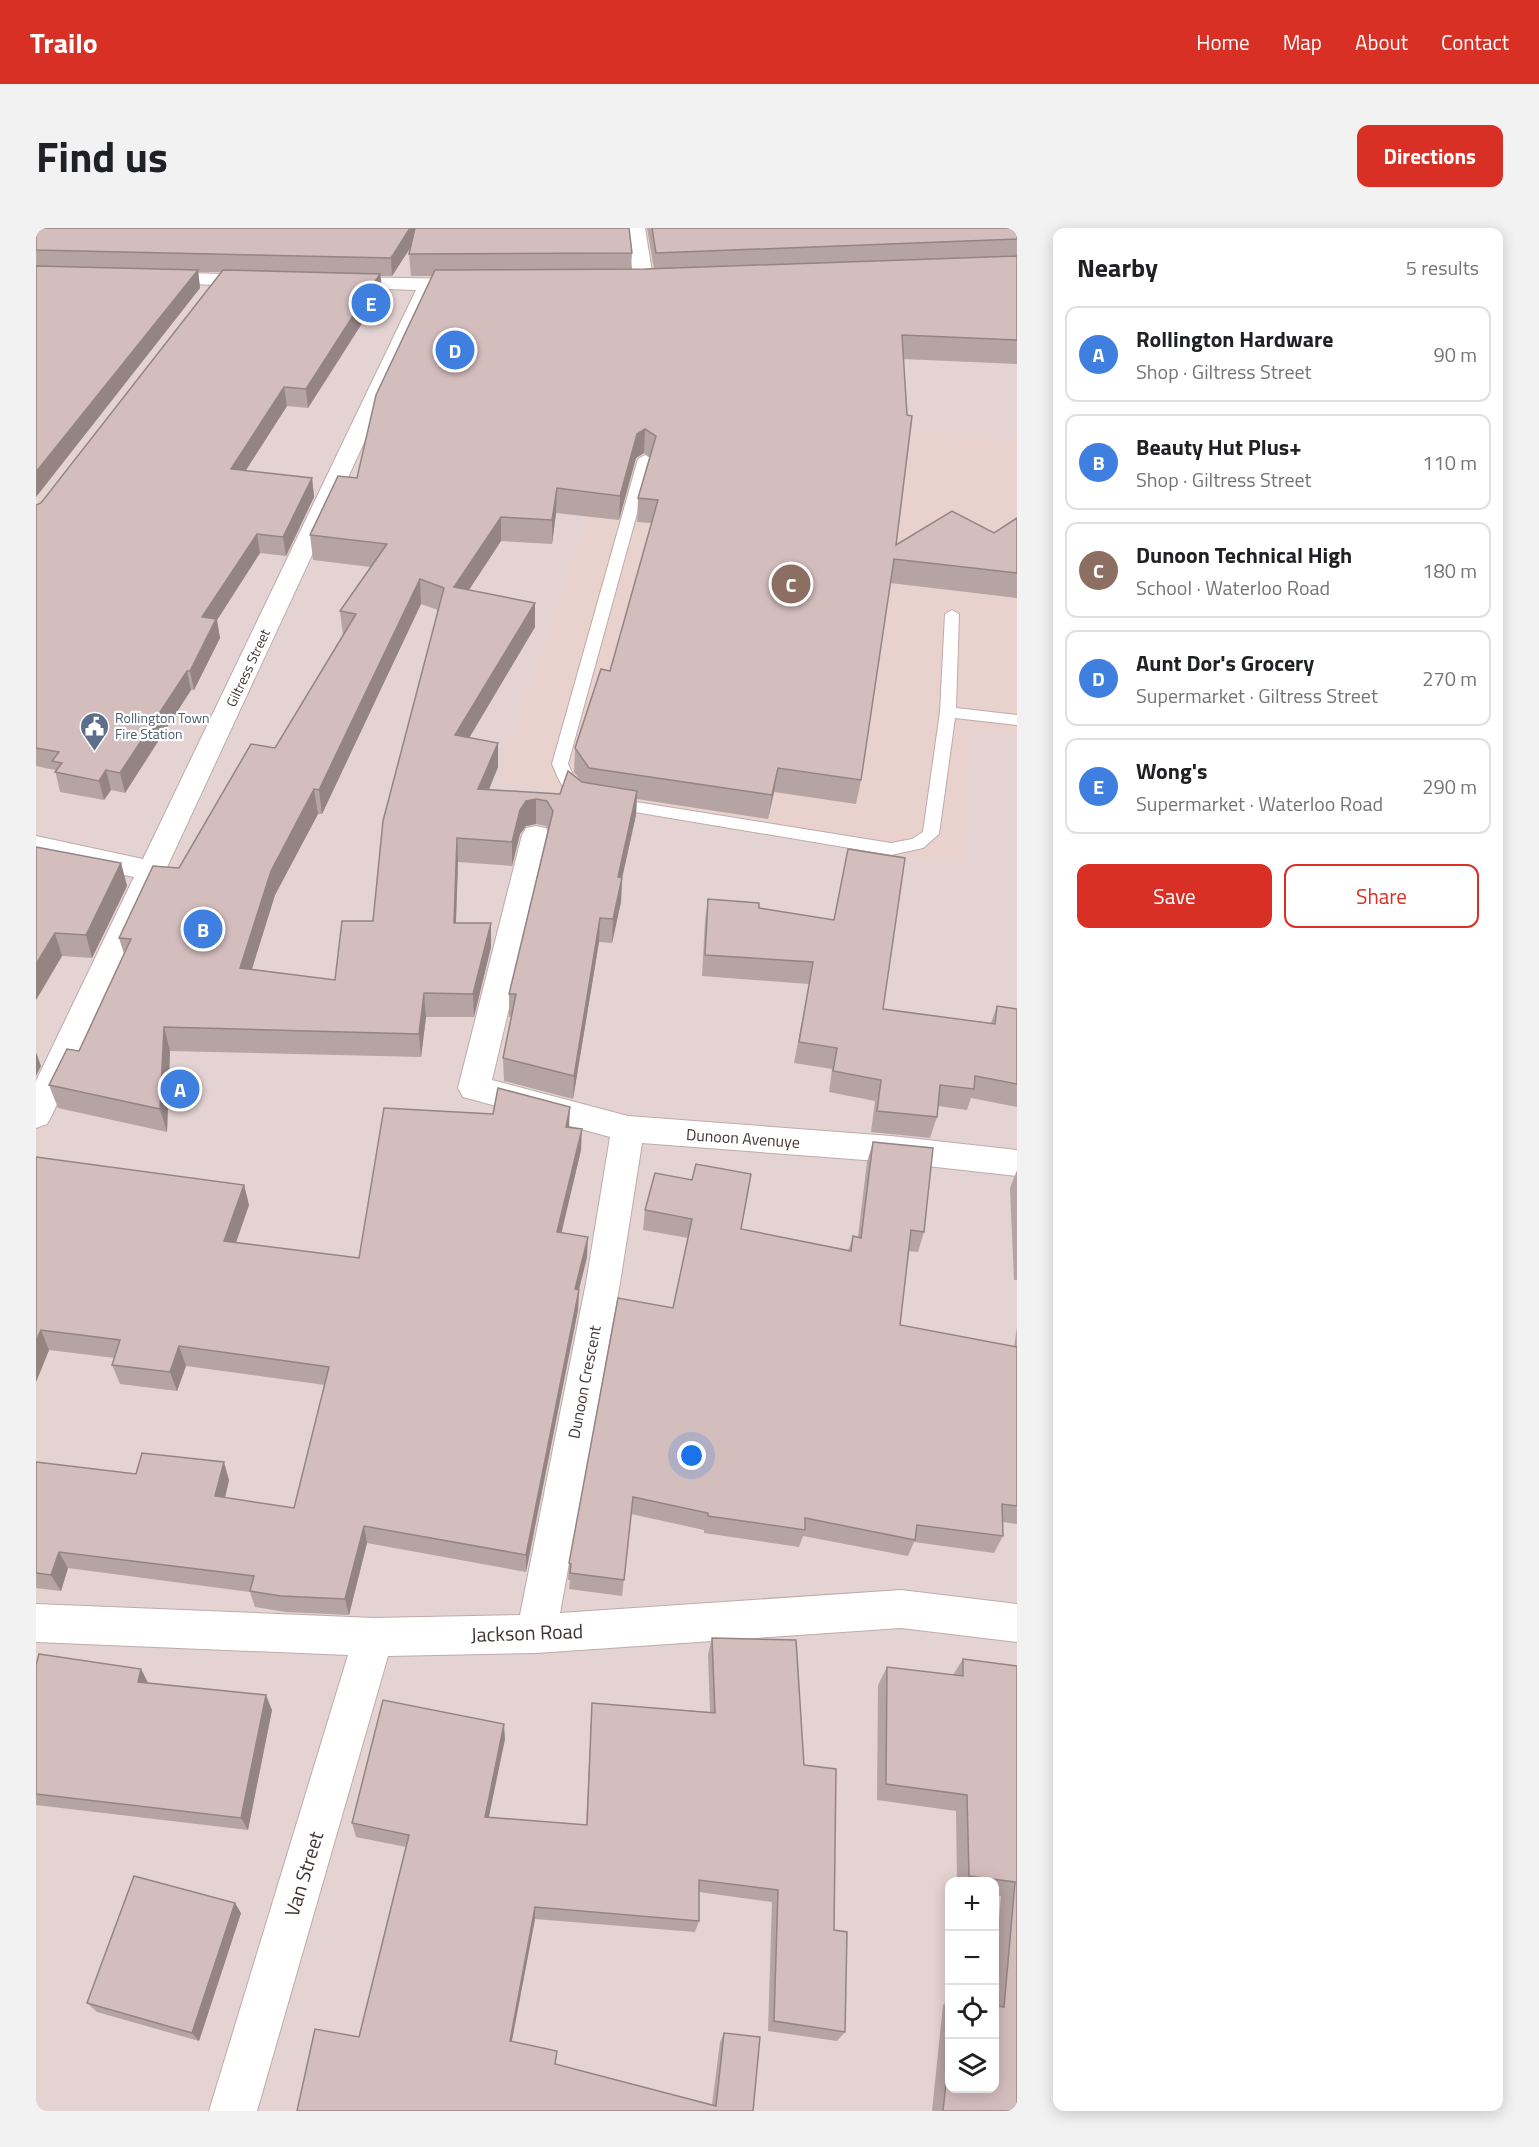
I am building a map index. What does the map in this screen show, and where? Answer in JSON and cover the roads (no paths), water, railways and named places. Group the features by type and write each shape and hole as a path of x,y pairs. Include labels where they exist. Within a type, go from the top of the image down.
{"street":[{"path":"636,228 644,284"},
{"path":"139,278 278,281"},
{"path":"206,297 220,279"},
{"path":"312,282 496,285"},
{"path":"622,284 668,283"},
{"name":"Giltress Street","path":"36,1115 428,285"},
{"name":"Dunoon Avenuye","path":"536,835 474,1088 628,1129 891,1149 1017,1163"},
{"path":"36,846 152,871"},
{"name":"Dunoon Crescent","path":"536,1634 603,1283 628,1129"},
{"name":"Jackson Road","path":"36,1623 374,1637 536,1634 901,1609 1017,1623"},
{"name":"Van Street","path":"233,2111 374,1637"}],"lane":[{"path":"645,459 560,764 569,783 582,799 891,849 917,844 931,834 948,712 952,614"},
{"path":"948,712 1017,720"}],"place":[{"name":"Wong's","path":"371,303"},
{"name":"Aunt Dor's Grocery","path":"455,350"},
{"name":"Dunoon Technical High","path":"791,584"},
{"name":"Rollington Town Fire Station","path":"94,752"},
{"name":"Beauty Hut Plus+","path":"203,929"},
{"name":"Rollington Hardware","path":"180,1089"}]}
